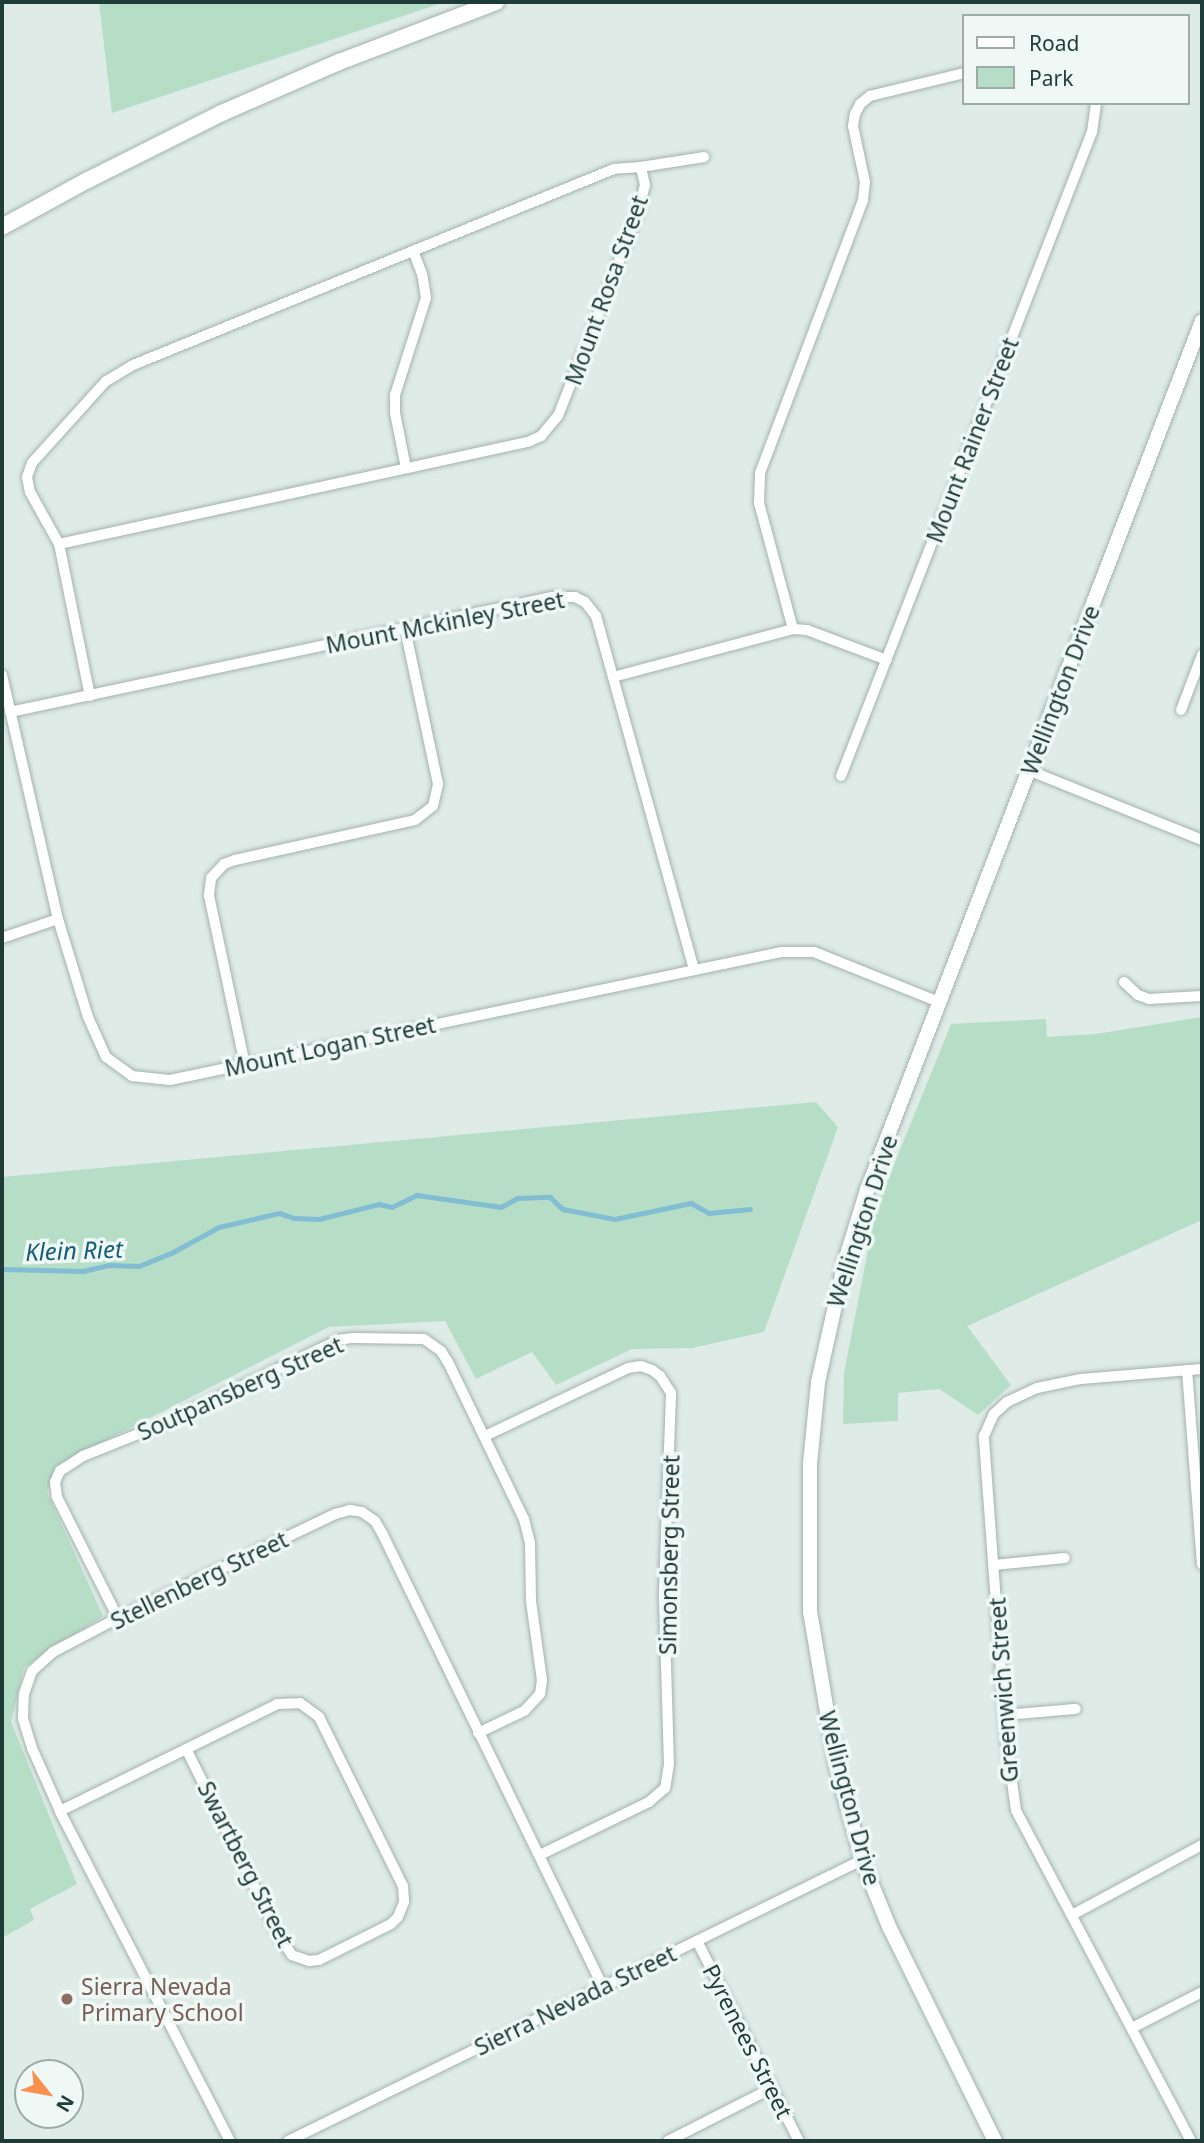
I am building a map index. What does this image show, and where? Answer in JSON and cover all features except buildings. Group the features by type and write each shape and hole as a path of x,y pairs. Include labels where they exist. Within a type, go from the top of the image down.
{"main road":[{"path":"2,227 88,180 222,113 350,57 496,2"}],"street":[{"path":"793,629 759,503 760,473 863,200 864,182 853,127 855,114 860,104 870,96 962,73"},
{"name":"Mount Rainer Street","path":"841,776 1092,132 1096,105"},
{"path":"641,167 704,157"},
{"name":"Mount Rosa Street","path":"59,544 530,441 550,428 566,399 637,215 645,185 641,167 614,169 133,365 106,381 28,470 30,492 59,544 90,696"},
{"path":"406,468 395,414 395,395 426,298 422,274 412,251"},
{"name":"Wellington Drive","path":"995,2141 912,1978 862,1860 835,1765 816,1656 808,1547 810,1464 818,1382 845,1261 867,1190 1202,321"},
{"name":"Mount Mckinley Street","path":"10,712 552,597 575,597 585,602 596,615 694,969"},
{"path":"245,1065 209,895 211,878 224,864 235,860 415,820 433,806 438,784 405,629"},
{"path":"613,677 793,629 807,630 887,660"},
{"path":"1181,710 1202,655"},
{"name":"Mount Logan Street","path":"2,675 58,919 98,1041 106,1057 132,1076 170,1080 781,952 814,952 939,1002"},
{"path":"1028,770 1202,841"},
{"path":"2,938 58,919"},
{"path":"1124,982 1138,995 1149,999 1202,996"},
{"name":"Soutpansberg Street","path":"118,1618 55,1490 60,1471 83,1456 163,1424 323,1346 354,1338 413,1337 434,1345 448,1362 528,1530 531,1601 542,1679 540,1693 534,1704 478,1733"},
{"name":"Simonsberg Street","path":"485,1436 628,1368 640,1366 652,1370 660,1376 671,1393 673,1403 664,1597 669,1764 665,1788 649,1802 540,1855"},
{"name":"Greenwich Street","path":"1191,2141 1016,1810 1004,1715 984,1436 994,1414 1007,1402 1049,1385 1202,1369"},
{"path":"1187,1370 1202,1564"},
{"name":"Stellenberg Street","path":"230,2141 61,1811 32,1748 23,1718 25,1688 32,1671 42,1661 118,1618 335,1514 356,1510 375,1521 383,1535 602,1985"},
{"path":"994,1566 1065,1558"},
{"name":"Swartberg Street","path":"61,1811 187,1751 277,1704 300,1703 320,1717 403,1886 404,1902 398,1917 391,1924 319,1960 309,1961 292,1955 280,1938 187,1751"},
{"path":"1004,1715 1076,1709"},
{"path":"1072,1914 1202,1845"},
{"name":"Sierra Nevada Street","path":"288,2141 862,1860"},
{"name":"Pyrenees Street","path":"697,1941 799,2141"},
{"path":"1132,2028 1202,1992"},
{"path":"668,2141 772,2088"}],"green space":[{"path":"99,2 445,2 112,113"},
{"path":"1202,1017 1202,1220 967,1326 1011,1385 978,1415 939,1389 898,1393 898,1421 843,1424 844,1373 876,1209 951,1024 1046,1019 1047,1037 1096,1034"},
{"path":"816,1102 838,1127 764,1332 692,1348 632,1349 556,1385 532,1352 476,1379 445,1321 329,1327 57,1465 47,1492 103,1616 24,1667 11,1722 77,1884 30,1909 34,1920 2,1938 2,1177"}],"waterway":[{"name":"Klein Riet","path":"2,1269 83,1271 110,1265 139,1266 173,1252 219,1227 279,1213 294,1218 319,1219 379,1204 392,1207 417,1195 501,1207 517,1198 550,1197 563,1209 615,1219 691,1203 709,1213 750,1209"}],"place":[{"name":"Sierra Nevada Primary School","path":"67,1999"}]}
